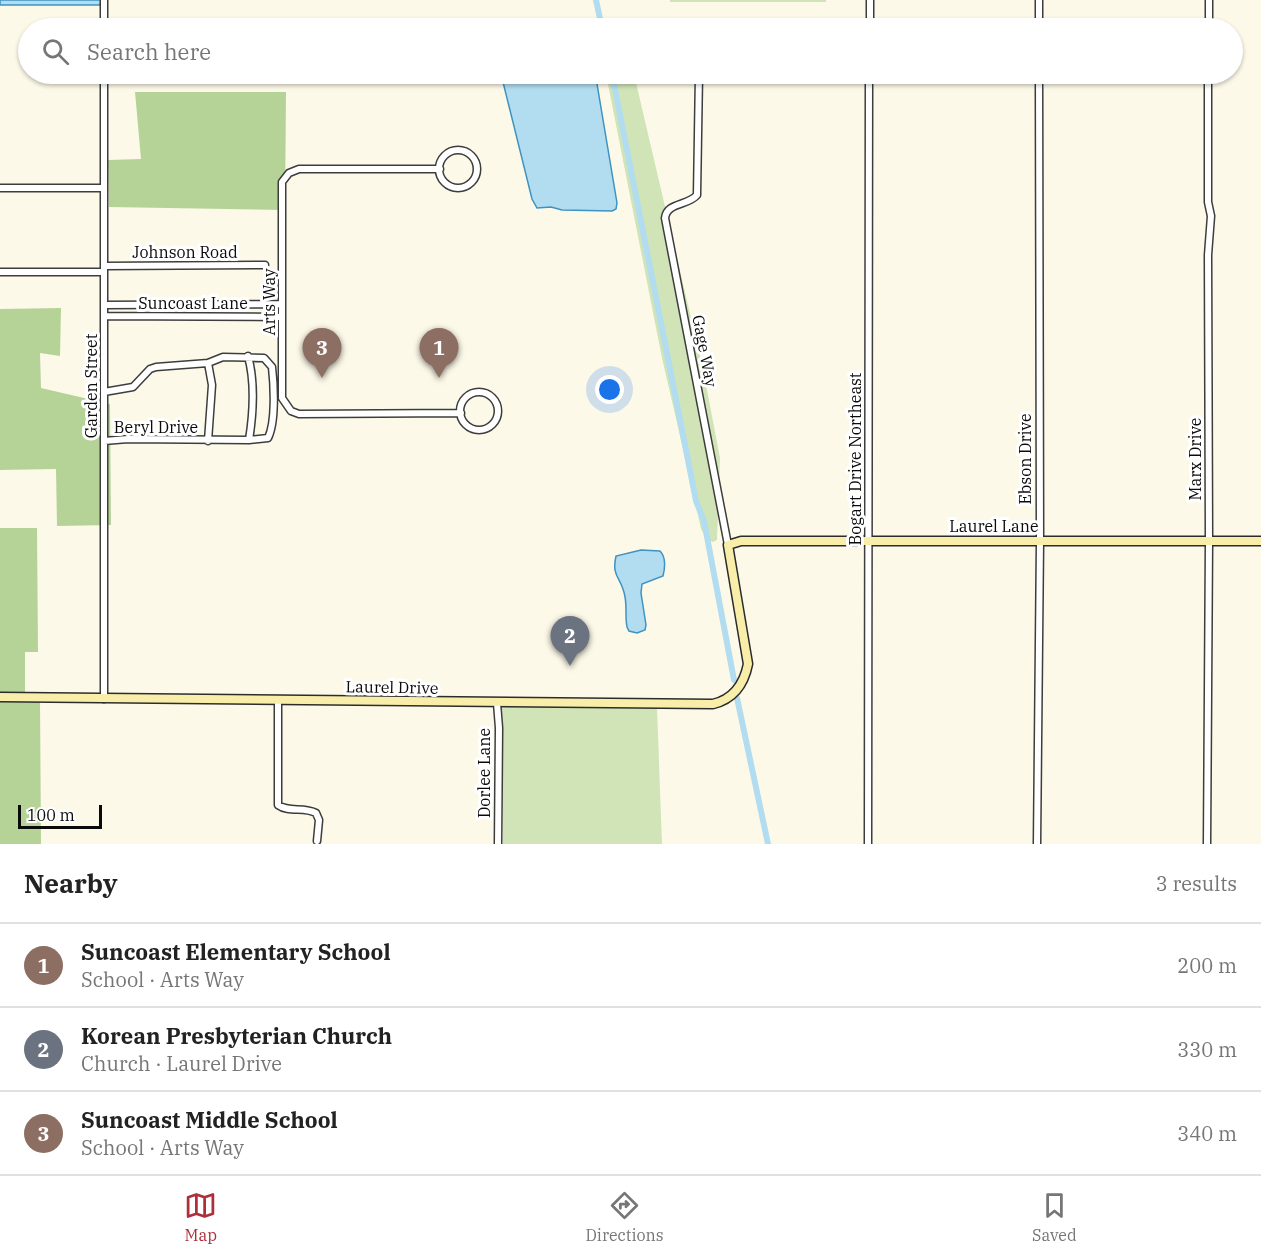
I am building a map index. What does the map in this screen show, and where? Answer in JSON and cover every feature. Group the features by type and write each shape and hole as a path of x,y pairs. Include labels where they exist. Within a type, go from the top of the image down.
{"street":[{"path":"104,0 104,18"},
{"path":"870,0 870,18"},
{"path":"1039,0 1039,18"},
{"path":"1209,0 1209,18"},
{"name":"Garden Street","path":"104,84 104,699"},
{"name":"Gage Way","path":"699,84 697,195 693,200 670,207 665,218 747,651"},
{"name":"Bogart Drive Northeast","path":"868,844 869,84"},
{"name":"Ebson Drive","path":"1037,844 1040,541 1039,84"},
{"name":"Marx Drive","path":"1207,844 1208,255 1211,216 1208,202 1208,84"},
{"path":"458,150 469,153 476,162 477,173 470,183 459,187 448,184 441,175 440,169 443,158 458,150"},
{"name":"Arts Way","path":"440,169 299,169 289,173 282,182 282,398 291,411 298,414 461,413"},
{"path":"0,188 104,188"},
{"name":"Johnson Road","path":"0,272 265,265"},
{"name":"Suncoast Lane","path":"104,305 282,304"},
{"name":"Suncoast Lane","path":"104,316 282,317"},
{"path":"104,392 133,387 150,369 156,367 208,363 223,357 249,356 252,368 249,440"},
{"name":"Beryl Drive","path":"104,441 128,439 208,441 268,438 271,432 272,367 264,358 249,356"},
{"name":"Beryl Drive","path":"208,363 212,385 208,441"},
{"path":"472,393 489,394 497,403 495,421 485,429 472,428 466,424 461,413 463,401 472,393"},
{"name":"Laurel Lane","path":"728,545 749,540 1261,541"},
{"name":"Laurel Drive","path":"0,698 714,704 728,698 742,683 748,664 747,651"},
{"path":"278,700 278,805 284,809 303,809 316,813 319,820 317,841"},
{"name":"Dorlee Lane","path":"497,703 498,844"}],"green space":[{"path":"670,0 826,0 826,2 670,2"},
{"path":"608,84 636,84 703,369 720,458 717,540 713,542 707,539 701,529 662,358"},
{"path":"135,92 286,92 285,210 109,207 108,160 141,159"},
{"path":"61,308 60,356 40,353 41,388 110,404 111,525 57,526 56,469 0,470 0,309"},
{"path":"0,528 37,528 38,652 25,652 25,695 0,694"},
{"path":"0,701 40,701 41,844 0,844"},
{"path":"502,706 657,708 662,844 503,844"}],"water":[{"path":"0,0 101,0 100,5 0,5"},
{"path":"503,84 597,84 617,203 616,209 612,211 537,208 532,199"},
{"path":"641,550 660,551 665,566 663,576 642,584 641,593 646,625 645,630 637,633 629,631 627,627 625,597 616,573 615,563 616,556"}],"waterway":[{"path":"596,0 600,18"},
{"path":"614,84 696,501 704,521 734,680"},
{"path":"737,698 768,844"}],"place":[{"name":"Suncoast Middle School","path":"322,378"},
{"name":"Suncoast Elementary School","path":"439,378"},
{"name":"Korean Presbyterian Church","path":"570,666"}]}
